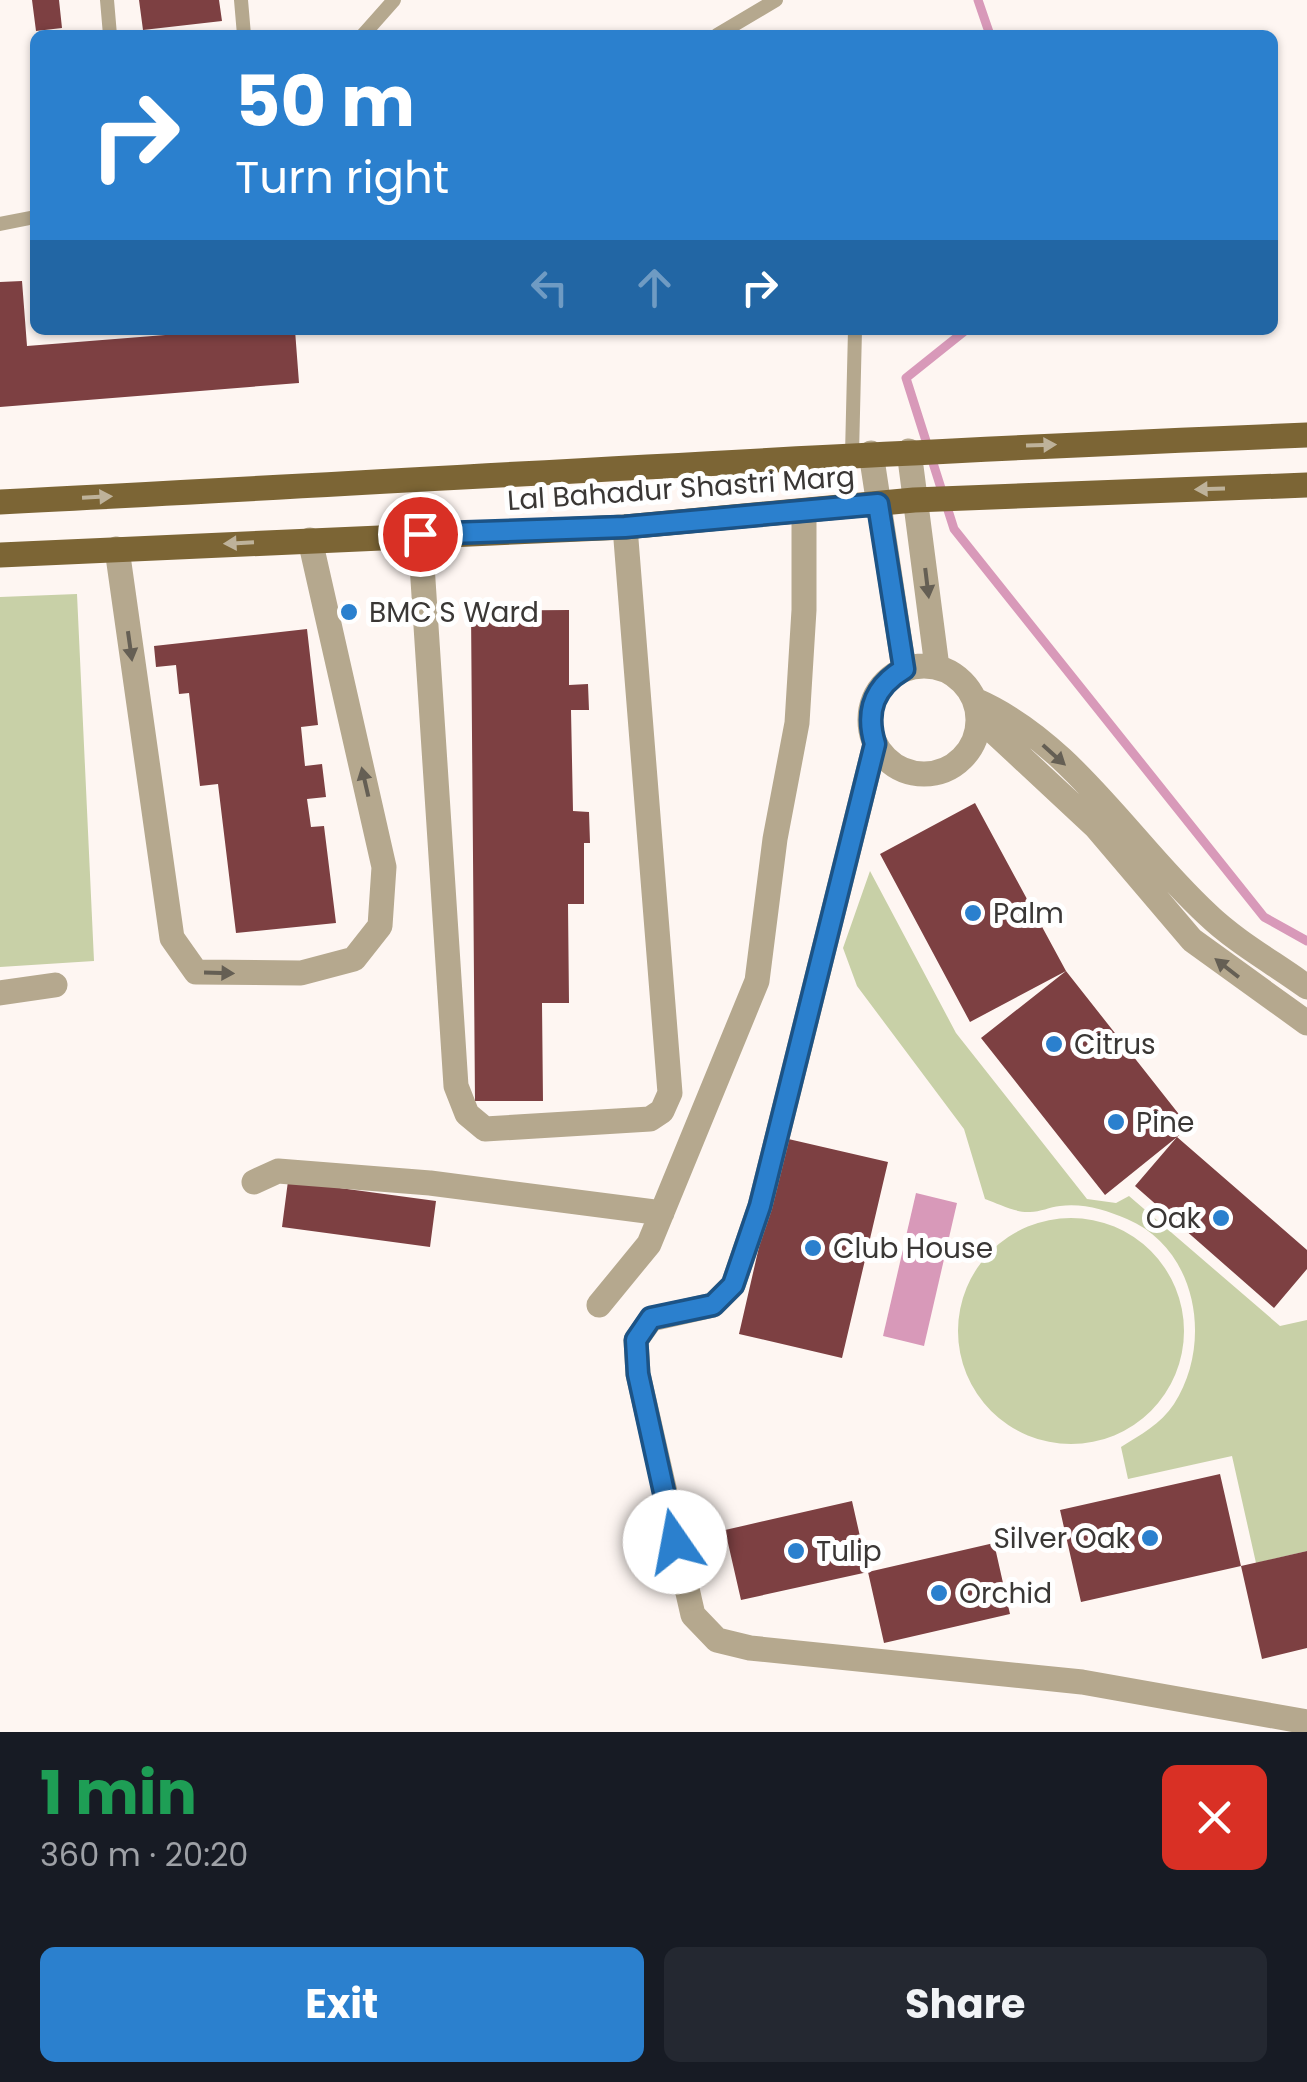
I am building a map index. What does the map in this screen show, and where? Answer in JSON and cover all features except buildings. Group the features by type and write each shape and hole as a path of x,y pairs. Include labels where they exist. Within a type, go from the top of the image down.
{"main road":[{"name":"Lal Bahadur Shastri Marg","path":"0,502 739,465 912,450 1307,435"},
{"name":"Lal Bahadur Shastri Marg","path":"0,555 625,527 922,500 1307,486"}],"street":[{"path":"912,450 922,500 937,667"},
{"path":"861,454 878,504 904,669"},
{"path":"599,1306 649,1244 757,982 775,839 796,722 804,610 804,512"},
{"path":"420,534 456,1086 467,1114 486,1129 650,1120 662,1111 670,1093 625,527"},
{"path":"116,550 172,938 196,972 290,976 354,959 380,926 384,866 310,540"},
{"path":"1307,1023 1192,940 1095,826 977,709 953,674 937,667 904,669 877,691 871,706 875,744 760,1206 733,1285 713,1305 651,1318 636,1340 638,1374 693,1615 717,1640 750,1648 1082,1682 1307,1722"},
{"path":"875,744 900,770 918,776 937,774 968,754 977,709"},
{"path":"977,709 1008,714 1025,728 1084,782 1208,916 1307,987"},
{"path":"0,993 55,985"},
{"path":"254,1182 278,1172 316,1174 430,1183 662,1213"}],"lane":[{"path":"107,0 110,30"},
{"path":"240,0 243,30"},
{"path":"368,30 394,0"},
{"path":"725,30 776,0"},
{"path":"0,224 30,218"},
{"path":"855,335 861,454"}],"green space":[{"path":"77,594 94,961 0,967 0,597"},
{"path":"870,871 956,1033 1087,1199 1116,1203 1129,1196 1280,1326 1307,1320 1307,1551 1256,1563 1232,1456 1128,1479 1121,1447 1163,1417 1186,1380 1195,1327 1192,1300 1183,1275 1170,1252 1151,1233 1127,1219 1077,1206 1025,1212 985,1199 964,1129 857,986 843,948"},
{"path":"1071,1218 1114,1227 1151,1251 1175,1288 1184,1331 1175,1374 1151,1411 1114,1435 1071,1444 1028,1435 991,1411 967,1374 958,1331 967,1288 991,1251 1028,1227"}],"shaded area":[{"path":"916,1193 957,1203 924,1346 883,1336"}],"waterway":[{"path":"978,0 988,30"},
{"path":"960,335 906,378 954,529 1264,917 1307,941"}],"place":[{"name":"BMC S Ward","path":"349,612"},
{"name":"Palm","path":"973,913"},
{"name":"Citrus","path":"1054,1044"},
{"name":"Pine","path":"1116,1122"},
{"name":"Oak","path":"1221,1218"},
{"name":"Club House","path":"813,1248"},
{"name":"Silver Oak","path":"1150,1538"},
{"name":"Tulip","path":"796,1551"},
{"name":"Orchid","path":"939,1593"}],"route":[{"path":"420,534 625,527 878,504 904,669 877,691 871,706 870,726 875,744 760,1206 733,1285 713,1305 651,1318 636,1340 638,1374 675,1542"}]}
